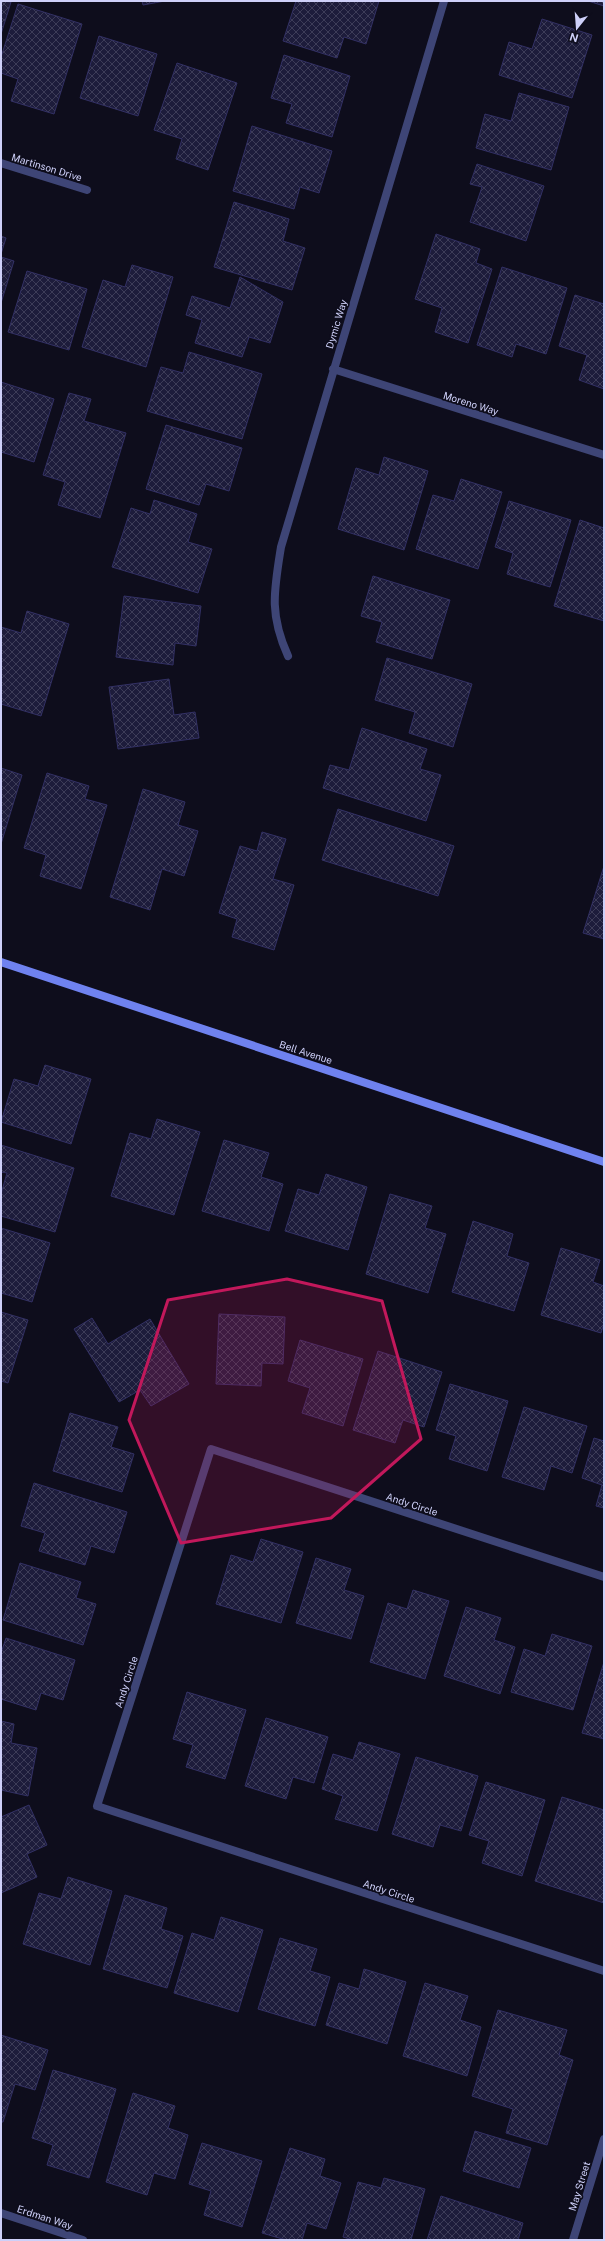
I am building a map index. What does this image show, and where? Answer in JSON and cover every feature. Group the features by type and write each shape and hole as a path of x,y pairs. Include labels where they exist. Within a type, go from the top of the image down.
{"main road":[{"name":"Bell Avenue","path":"1,962 604,1162"}],"street":[{"name":"Dymic Way","path":"288,656 278,634 274,612 274,589 281,547 444,1"},
{"name":"Martinson Drive","path":"1,163 87,190"},
{"name":"Moreno Way","path":"333,370 604,455"},
{"name":"Andy Circle","path":"604,1577 211,1449 96,1806 604,1971"},
{"name":"May Street","path":"573,2240 604,2138"},
{"name":"Erdman Way","path":"1,2213 83,2240"}],"highlighted area":[{"path":"287,1279 382,1301 421,1439 331,1518 181,1543 129,1420 168,1300"}],"building":[{"path":"1,1 11,2 1,34"},
{"path":"142,1 165,1 143,5"},
{"path":"296,1 379,1 366,44 344,37 337,58 283,41"},
{"path":"588,1 604,1 604,6"},
{"path":"18,4 82,24 54,114 11,101 18,79 1,73 1,57"},
{"path":"542,19 592,35 572,98 499,75 509,42 532,49"},
{"path":"99,36 157,54 138,116 80,98"},
{"path":"284,55 350,76 332,137 286,123 292,104 271,98"},
{"path":"177,63 237,83 208,170 176,159 182,139 154,130"},
{"path":"519,93 569,107 551,170 476,148 485,114 511,121"},
{"path":"252,126 332,151 319,193 300,187 294,209 233,191"},
{"path":"477,164 544,186 526,241 470,222 482,187 470,184"},
{"path":"234,202 289,219 283,241 305,248 292,290 214,267"},
{"path":"436,234 480,249 476,263 492,269 468,343 435,332 442,308 415,299"},
{"path":"1,236 6,238 1,254"},
{"path":"1,257 14,261 1,303"},
{"path":"132,265 173,277 146,367 82,347 103,280 125,287"},
{"path":"502,267 567,288 546,354 516,344 512,357 477,345"},
{"path":"27,271 87,289 69,350 8,332"},
{"path":"240,277 283,302 270,343 249,337 242,357 195,343 202,320 186,315 192,296 230,308"},
{"path":"575,295 604,304 604,389 579,380 587,355 559,346"},
{"path":"189,352 262,374 242,439 147,411 161,367 183,373"},
{"path":"1,382 54,399 34,462 1,452"},
{"path":"69,393 91,399 84,421 126,433 100,518 58,505 65,482 43,475"},
{"path":"166,425 242,448 229,491 206,484 199,505 146,489"},
{"path":"384,457 428,471 404,550 338,529 356,468 379,475"},
{"path":"461,479 502,492 478,569 416,549 433,495 454,501"},
{"path":"154,500 197,514 188,542 212,549 198,593 112,567 131,508 150,514"},
{"path":"509,501 571,520 550,587 507,574 513,553 495,547"},
{"path":"580,520 604,528 604,621 554,606"},
{"path":"373,576 450,600 432,659 376,642 382,622 361,616"},
{"path":"124,596 201,606 196,646 175,643 173,665 116,657"},
{"path":"27,611 69,624 41,716 1,704 1,627 21,633"},
{"path":"387,658 472,684 453,747 409,733 415,712 375,700"},
{"path":"169,679 174,715 195,712 199,738 118,749 109,687"},
{"path":"362,728 427,749 420,769 441,775 426,821 323,788 330,765 349,770"},
{"path":"1,768 22,775 1,844"},
{"path":"47,773 89,786 85,799 107,805 81,889 40,876 46,855 24,848"},
{"path":"143,789 185,802 178,825 198,831 184,876 162,869 150,910 110,897"},
{"path":"338,809 454,846 438,896 322,860"},
{"path":"262,832 286,839 273,879 294,885 274,950 232,937 237,919 219,913 240,846 257,851"},
{"path":"604,866 604,939 583,933"},
{"path":"45,1065 91,1079 71,1144 1,1122 14,1079 38,1086"},
{"path":"157,1119 200,1132 174,1215 111,1196 130,1133 151,1139"},
{"path":"224,1140 269,1153 261,1177 283,1184 269,1231 202,1211"},
{"path":"1,1145 74,1168 55,1232 1,1216 1,1194 7,1173 1,1172"},
{"path":"326,1174 367,1187 348,1250 285,1231 298,1189 319,1195"},
{"path":"390,1194 432,1206 425,1228 446,1234 428,1293 366,1274"},
{"path":"473,1221 513,1234 507,1256 529,1263 514,1311 452,1292"},
{"path":"1,1228 50,1243 32,1302 1,1293"},
{"path":"561,1248 600,1260 593,1282 604,1286 604,1323 601,1333 541,1315"},
{"path":"1,1312 28,1320 8,1383 1,1381"},
{"path":"219,1314 285,1317 283,1364 262,1363 261,1386 216,1384"},
{"path":"92,1318 108,1344 150,1319 189,1384 151,1406 140,1390 119,1402 74,1329"},
{"path":"300,1340 363,1359 343,1426 302,1413 310,1388 288,1381"},
{"path":"378,1351 442,1372 424,1427 403,1420 395,1443 353,1430"},
{"path":"450,1384 508,1401 487,1471 449,1459 456,1436 436,1430"},
{"path":"524,1407 587,1426 572,1473 551,1466 544,1490 502,1477"},
{"path":"70,1413 118,1427 111,1447 134,1454 122,1492 53,1471"},
{"path":"594,1438 604,1441 604,1508 596,1506 602,1485 582,1478"},
{"path":"34,1483 127,1512 114,1553 91,1546 85,1565 39,1551 45,1533 21,1526"},
{"path":"261,1539 303,1552 281,1623 216,1604 231,1555 253,1562"},
{"path":"316,1558 351,1569 344,1590 364,1596 351,1639 296,1623"},
{"path":"20,1563 81,1582 76,1598 96,1604 83,1645 3,1620"},
{"path":"413,1590 449,1601 425,1679 370,1662 388,1603 407,1609"},
{"path":"466,1607 501,1618 494,1640 515,1647 500,1694 444,1676"},
{"path":"552,1634 592,1646 573,1710 511,1692 524,1649 545,1656"},
{"path":"6,1638 75,1660 63,1700 41,1693 36,1710 1,1699 1,1653"},
{"path":"604,1662 604,1739 582,1733"},
{"path":"187,1692 246,1710 225,1779 186,1767 193,1745 173,1739"},
{"path":"266,1718 328,1737 314,1783 293,1777 286,1799 245,1786"},
{"path":"1,1721 14,1724 11,1743 37,1748 28,1796 1,1790"},
{"path":"359,1742 400,1754 377,1831 335,1819 343,1796 322,1789 333,1754 353,1760"},
{"path":"416,1757 478,1776 461,1831 440,1825 433,1847 392,1834"},
{"path":"486,1782 545,1800 522,1876 482,1863 489,1841 469,1835"},
{"path":"562,1797 604,1810 604,1903 535,1881"},
{"path":"29,1805 47,1845 27,1854 37,1877 1,1893 1,1817"},
{"path":"68,1877 112,1891 90,1965 23,1944 39,1893 61,1899"},
{"path":"125,1895 167,1908 161,1929 183,1936 167,1988 103,1969"},
{"path":"221,1917 263,1930 238,2012 174,1993 192,1933 214,1940"},
{"path":"280,1938 317,1949 310,1971 330,1977 315,2026 258,2009"},
{"path":"364,1969 406,1982 387,2044 326,2025 339,1983 359,1989"},
{"path":"425,1983 468,1996 460,2020 481,2027 467,2076 403,2056"},
{"path":"498,2010 567,2030 559,2055 573,2060 547,2145 506,2133 513,2109 472,2096"},
{"path":"1,2035 48,2050 35,2090 15,2084 3,2122 1,2122"},
{"path":"53,2070 116,2089 89,2178 47,2165 53,2145 32,2138"},
{"path":"133,2093 175,2106 168,2128 188,2135 175,2179 154,2173 147,2195 106,2182"},
{"path":"475,2131 531,2148 519,2188 463,2171"},
{"path":"202,2143 262,2161 242,2227 204,2215 211,2191 189,2184"},
{"path":"290,2148 325,2159 320,2176 341,2183 326,2229 307,2223 302,2240 286,2240 262,2233"},
{"path":"384,2178 425,2189 411,2240 353,2240 343,2237 358,2182 381,2188"},
{"path":"441,2196 523,2223 518,2240 427,2240"}]}
